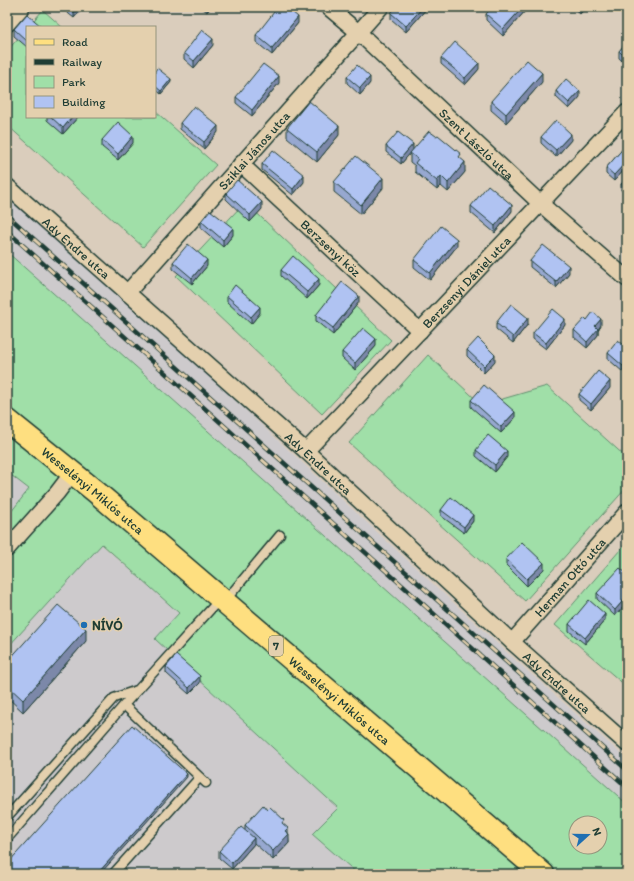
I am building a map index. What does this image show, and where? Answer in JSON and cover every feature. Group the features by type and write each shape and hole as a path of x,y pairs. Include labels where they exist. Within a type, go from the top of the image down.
{"main road":[{"name":"Wesselényi Miklós utca","path":"7,420 73,472 542,874"}],"street":[{"path":"7,24 22,7"},
{"name":"Szent László utca","path":"328,7 358,32 541,204 627,279"},
{"name":"Sziklai János utca","path":"127,293 381,7"},
{"name":"Berzsenyi Dániel utca","path":"306,451 627,112"},
{"name":"Berzsenyi köz","path":"241,164 420,331"},
{"name":"Ady Endre utca","path":"7,186 306,451 512,642 627,744"},
{"path":"7,549 57,493 73,472"},
{"name":"Herman Ottó utca","path":"512,642 627,512"}],"lane":[{"path":"7,839 138,690 223,600 280,536"},
{"path":"7,818 114,698 138,690"},
{"path":"112,874 203,780 124,706"}],"shaded area":[{"path":"7,189 511,656 627,759 627,804 7,252"},
{"path":"7,472 29,489 7,517"},
{"path":"101,544 179,613 156,639 338,808 312,834 358,874 7,874 7,648"}],"green space":[{"path":"43,10 61,26 29,26"},
{"path":"26,29 26,118 156,118 156,112 216,165 143,247 7,125 7,51"},
{"path":"245,202 391,340 322,414 176,276"},
{"path":"7,252 627,804 627,874 358,874 312,834 338,808 155,639 179,613 102,544 7,648 7,517 29,489 7,472"},
{"path":"428,355 482,405 547,386 627,458 627,487 525,601 349,443"},
{"path":"627,542 627,687 555,625"}],"building":[{"path":"68,7 78,7 74,12"},
{"path":"278,7 286,7 298,17 272,48 256,35"},
{"path":"396,7 423,7 406,26 391,13"},
{"path":"492,7 523,7 503,29 486,14"},
{"path":"27,14 41,26 26,26 26,40 14,29"},
{"path":"202,30 213,39 194,61 184,53"},
{"path":"455,42 479,63 465,78 441,58"},
{"path":"627,42 627,59 619,51"},
{"path":"527,60 542,73 506,114 491,101"},
{"path":"263,64 279,76 252,110 236,97"},
{"path":"357,65 370,77 360,88 347,77"},
{"path":"157,68 171,79 161,91 156,87"},
{"path":"566,79 580,91 569,103 556,91"},
{"path":"309,101 339,126 317,152 287,128"},
{"path":"194,106 218,126 204,142 180,123"},
{"path":"52,118 71,118 63,128"},
{"path":"556,120 571,134 556,150 541,137"},
{"path":"118,122 133,136 118,154 102,140"},
{"path":"429,131 436,136 438,135 461,154 459,157 465,162 448,183 441,176 437,181 415,163 418,159 410,153"},
{"path":"398,132 413,144 401,158 386,146"},
{"path":"627,144 627,161 614,175 606,168"},
{"path":"273,150 304,175 293,189 262,164"},
{"path":"356,156 383,178 361,205 334,182"},
{"path":"627,178 627,189 621,184"},
{"path":"237,180 262,202 250,215 226,193"},
{"path":"488,185 512,205 495,226 471,206"},
{"path":"210,210 233,228 223,240 201,221"},
{"path":"441,226 457,239 430,273 414,260"},
{"path":"188,244 207,260 192,278 173,262"},
{"path":"543,245 569,266 556,282 530,261"},
{"path":"293,256 319,279 307,292 281,270"},
{"path":"342,282 359,296 333,328 316,315"},
{"path":"235,285 260,307 251,317 227,296"},
{"path":"511,304 528,318 513,337 496,323"},
{"path":"553,309 565,319 546,343 533,333"},
{"path":"593,312 601,319 595,326 598,329 587,342 574,330 585,318 587,320"},
{"path":"363,328 376,339 355,363 342,352"},
{"path":"478,338 495,355 484,366 467,350"},
{"path":"618,340 624,345 627,343 627,361 623,366 608,353"},
{"path":"598,371 610,381 591,404 579,394"},
{"path":"484,385 515,412 501,427 471,400"},
{"path":"488,435 507,451 495,465 476,450"},
{"path":"451,497 473,515 464,527 441,510"},
{"path":"522,542 544,563 527,579 506,559"},
{"path":"620,568 627,574 627,596 615,610 597,593"},
{"path":"589,600 605,614 585,638 569,624"},
{"path":"58,605 86,629 23,700 7,685 7,662"},
{"path":"176,655 200,676 189,688 166,667"},
{"path":"132,725 187,774 97,874 7,874 7,864"},
{"path":"263,805 267,810 270,807 284,820 282,823 288,828 285,831 289,834 273,851 245,825"},
{"path":"241,827 254,838 232,863 219,851"}],"railway":[{"path":"7,215 627,770"},
{"path":"7,231 627,787"}],"place":[{"name":"NÍVÓ","path":"84,625"}]}
